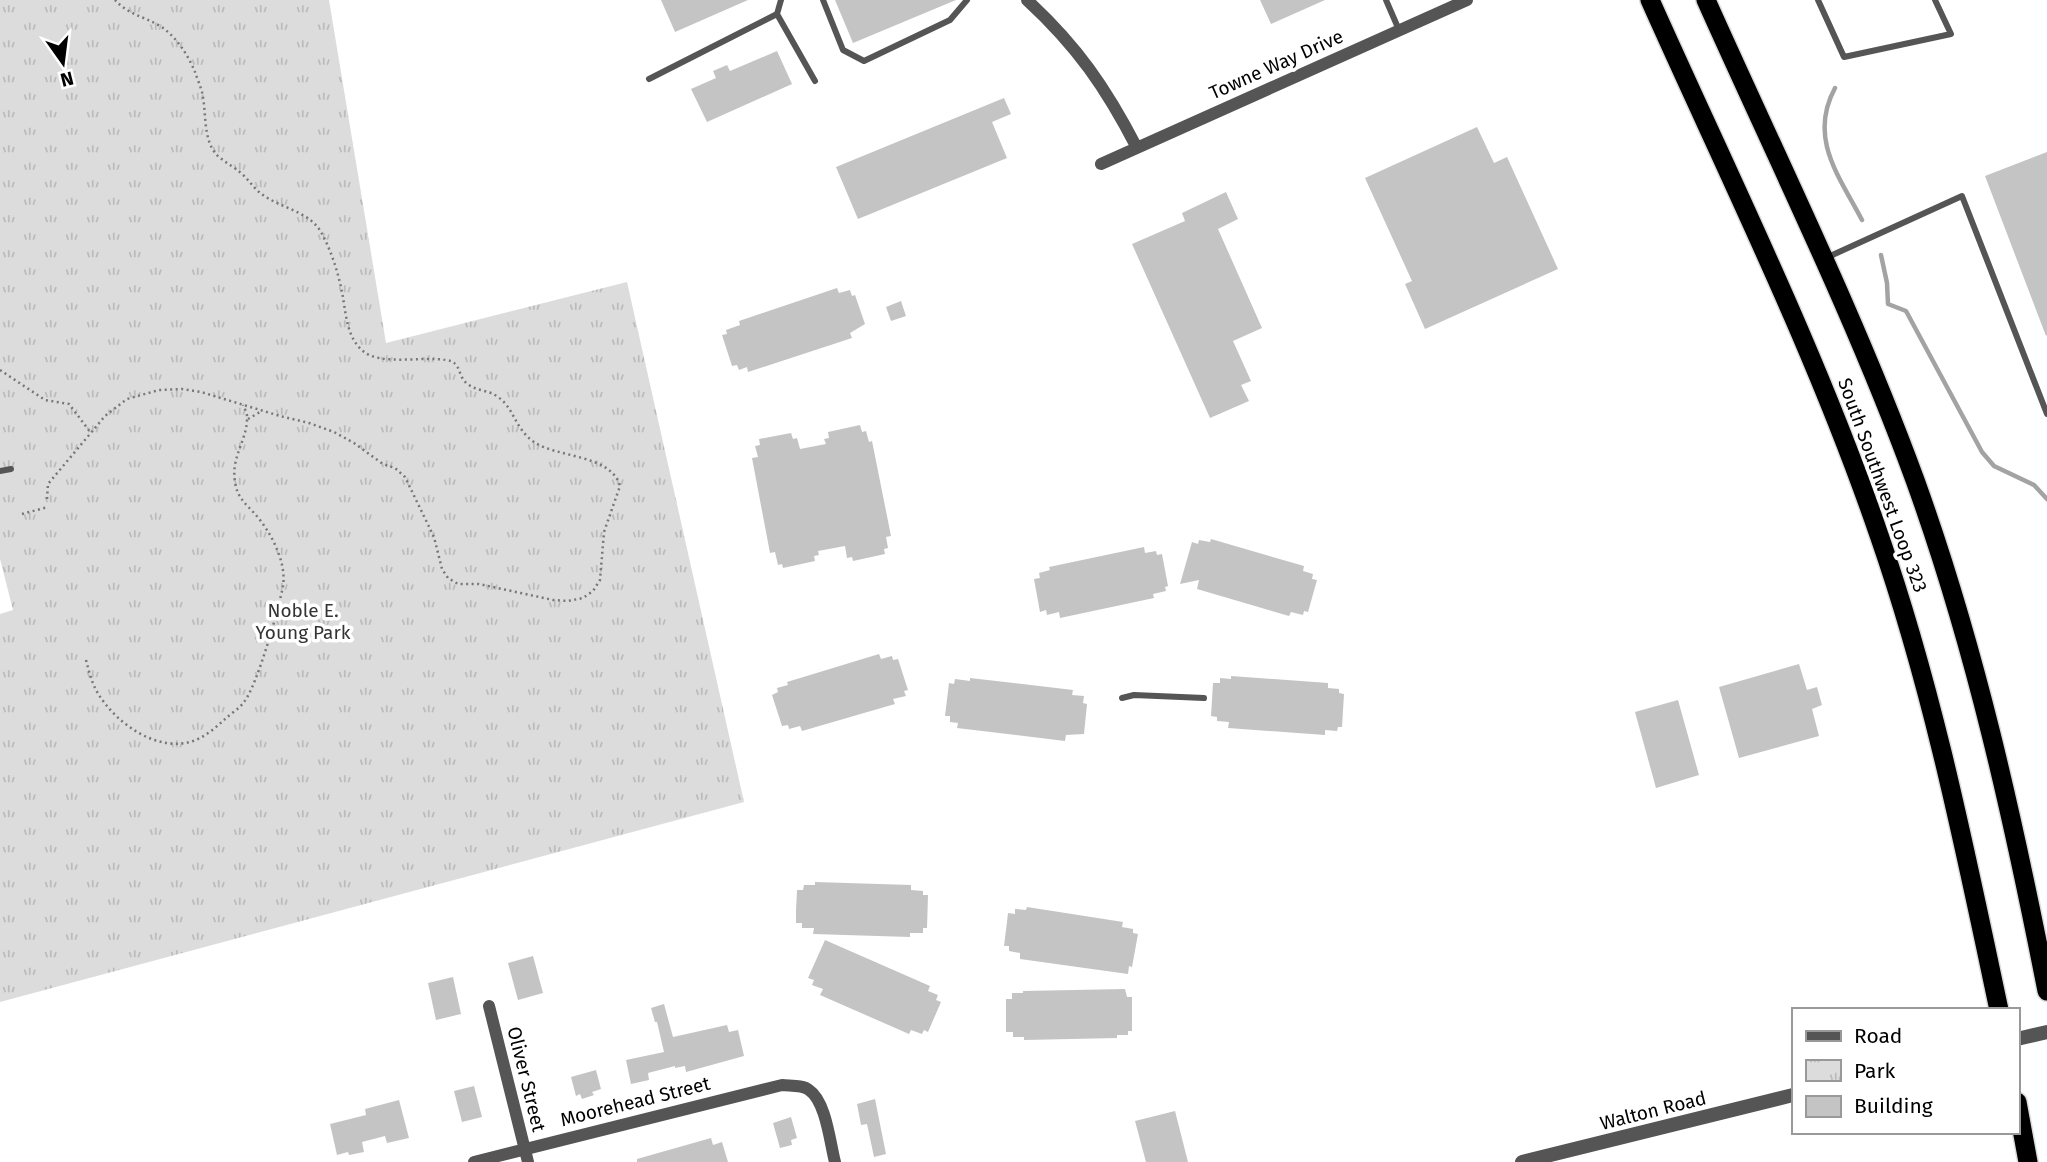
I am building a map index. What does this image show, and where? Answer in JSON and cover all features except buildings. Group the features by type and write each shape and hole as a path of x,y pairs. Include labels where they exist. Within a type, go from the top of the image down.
{"highway":[{"name":"South Southwest Loop 323","path":"1650,0 1805,340 1879,535 1910,630 1943,752 1999,1008"},
{"name":"South Southwest Loop 323","path":"1706,0 1894,425 1954,599 2005,786 2047,991"},
{"path":"2019,1113 2028,1162"}],"street":[{"path":"1027,0 1059,30 1084,60 1107,92 1137,148"},
{"name":"Towne Way Drive","path":"1101,164 1467,0"},
{"name":"Oliver Street","path":"489,1006 526,1156"},
{"path":"2019,1039 2047,1032"},
{"name":"Moorehead Street","path":"474,1162 526,1156 782,1085 807,1087 817,1097 835,1162"},
{"name":"Walton Road","path":"1522,1162 1792,1095"}],"lane":[{"path":"781,0 777,14 815,81"},
{"path":"823,0 843,50 864,61 950,20 967,0"},
{"path":"1386,0 1399,30"},
{"path":"1818,0 1844,57 1951,34 1935,0"},
{"path":"649,79 777,14"},
{"path":"1823,260 1962,196 2047,414"},
{"path":"0,471 11,469"},
{"path":"1122,698 1134,695 1204,698"}],"path":[{"path":"47,499 48,484 105,416 127,398 159,390 182,389 334,432 383,464 395,468 404,477 434,537 442,569 458,584 479,584 568,601 583,598 600,580 604,532 620,486 618,479 593,461 543,448 531,440 519,430 509,409 499,397 468,386 459,366 452,360 374,358 363,351 353,338 336,271 319,229 307,218 260,193 240,172 218,156 211,146 206,130 202,93 188,57 162,27 125,11 115,0"},
{"path":"0,370 46,400 69,404 91,433"},
{"path":"86,660 92,682 107,707 133,729 152,739 172,743 197,740 244,702 255,681 283,584 282,567 269,534 256,514 241,500 235,484 234,464 248,419 243,405"},
{"path":"248,419 262,411"},
{"path":"22,514 48,507"}],"green space":[{"name":"Noble E. Young Park","path":"0,0 329,0 386,343 627,282 744,802 0,1002 0,614 13,610 0,559"}],"waterway":[{"path":"1835,88 1827,106 1826,140 1836,172 1862,220"},
{"path":"1881,255 1888,304 1906,311 1982,452 1994,466 2034,485 2047,499"}]}
